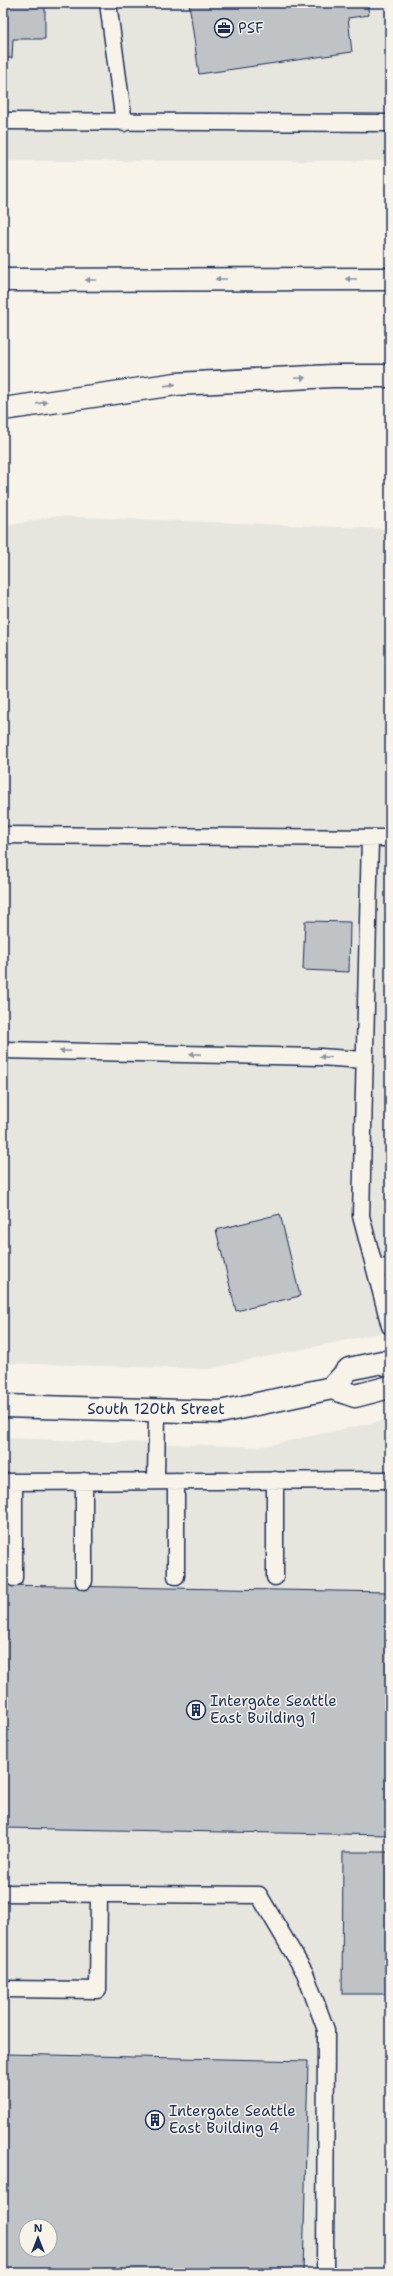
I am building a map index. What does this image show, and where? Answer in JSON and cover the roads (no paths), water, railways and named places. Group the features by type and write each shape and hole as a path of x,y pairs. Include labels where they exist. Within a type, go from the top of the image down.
{"main road":[{"path":"3,280 390,279"},
{"path":"3,409 176,384 332,376 390,376"},
{"path":"390,1366 382,1362 349,1369 332,1388 355,1396 390,1387"},
{"name":"South 120th Street","path":"3,1406 220,1412 332,1388"}],"lane":[{"path":"108,3 124,123"},
{"path":"3,121 124,123 390,123"},
{"path":"3,835 390,838"},
{"path":"370,838 361,1216 382,1268 390,1326"},
{"path":"3,1050 320,1057 364,1060"},
{"path":"156,1480 157,1410"},
{"path":"14,1578 8,1482 156,1480 390,1480"},
{"path":"176,1480 176,1576"},
{"path":"275,1480 275,1577"},
{"path":"84,1481 84,1581"},
{"path":"3,1893 260,1894 305,1973 326,2030 325,2273"},
{"path":"3,1989 98,1990 99,1894"}],"place":[{"name":"PSF","path":"224,28"},
{"name":"Intergate Seattle East Building 1","path":"196,1710"},
{"name":"Intergate Seattle East Building 4","path":"155,2120"}]}
